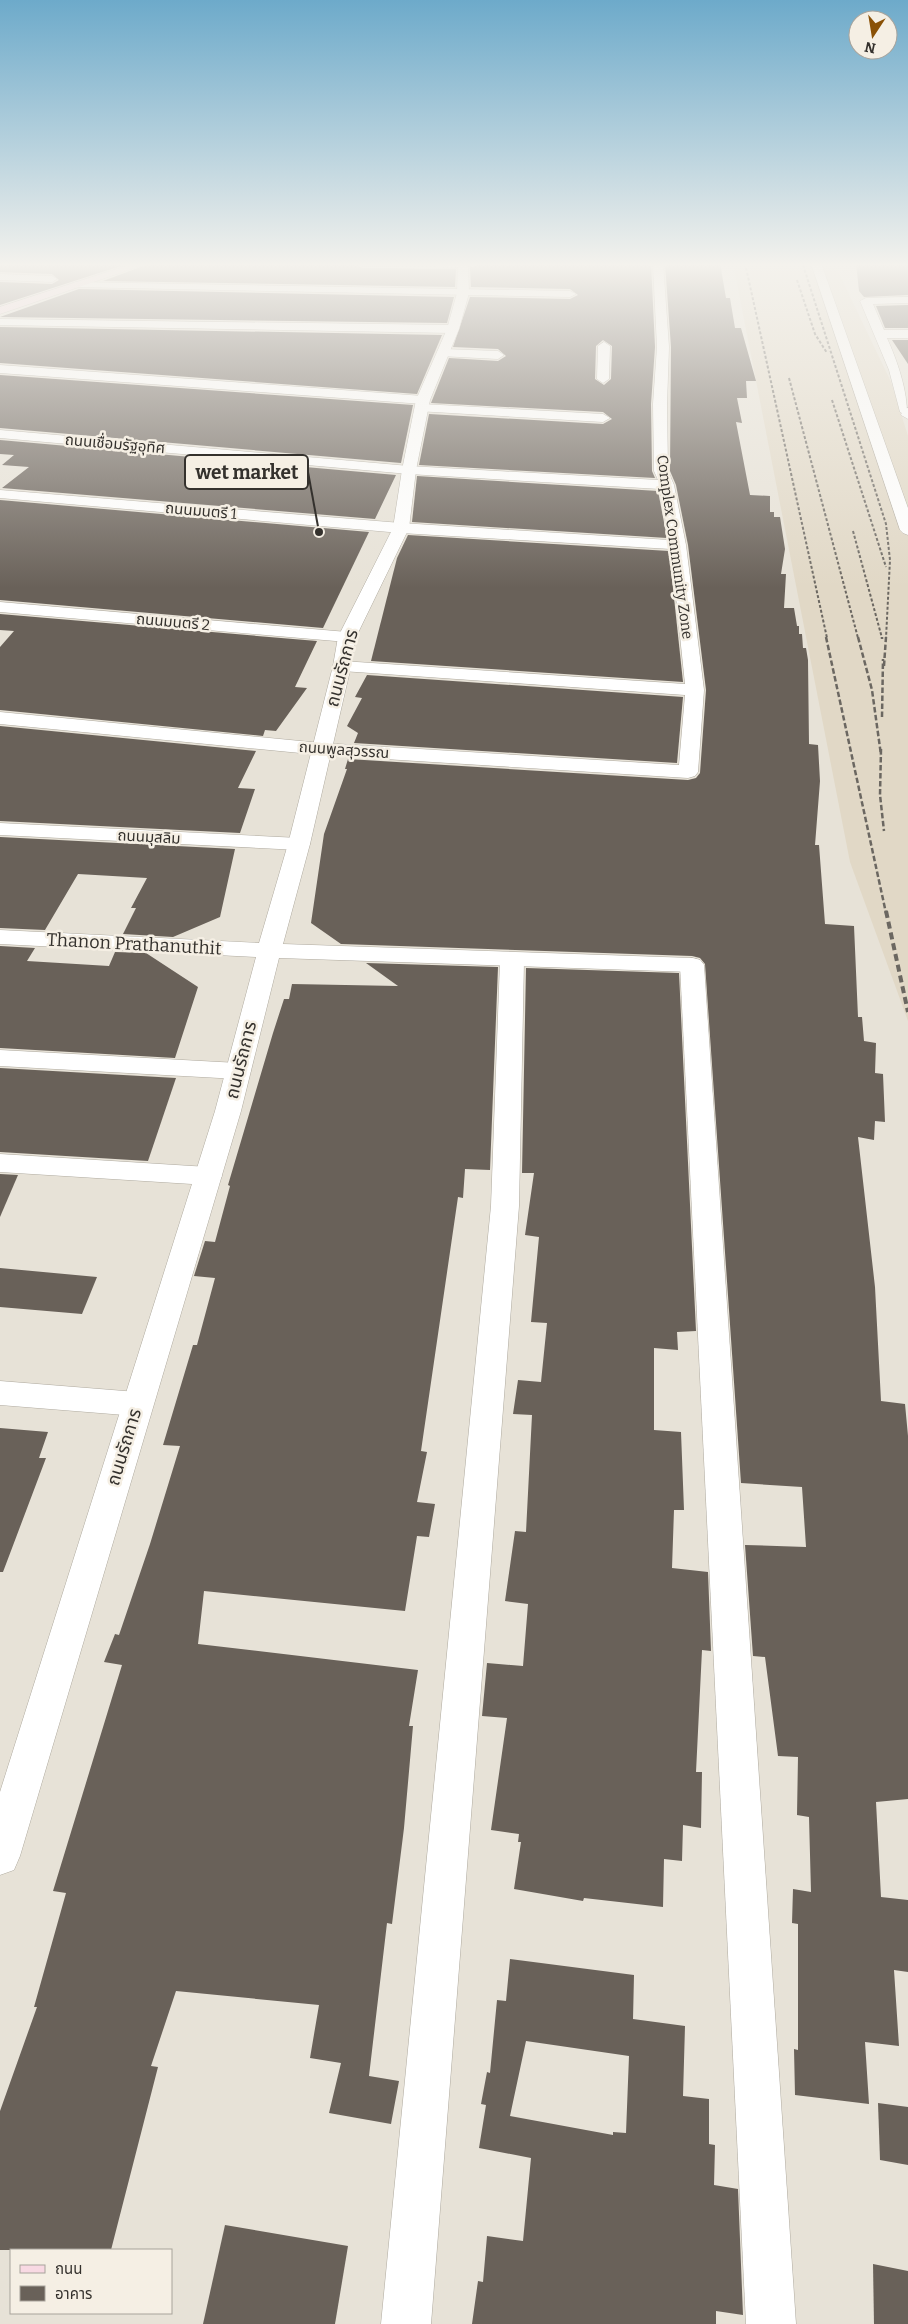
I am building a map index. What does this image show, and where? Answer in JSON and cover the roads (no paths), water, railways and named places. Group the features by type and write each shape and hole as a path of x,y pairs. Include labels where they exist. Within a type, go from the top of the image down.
{"street":[{"path":"30,371 604,418"},
{"name":"ถนนรัถการ","path":"0,1856 208,1176 238,1071 299,844 342,666 346,637 401,528 408,470 422,404 436,371"},
{"path":"603,371 603,378"},
{"name":"Complex Community Zone","path":"662,371 661,471 667,485 678,545 695,690 688,772"},
{"path":"853,371 908,530"},
{"path":"902,371 908,413"},
{"name":"ถนนเชื่อมรัฐอุทิศ","path":"0,434 408,470 667,485"},
{"name":"ถนนมนตรี 1","path":"0,494 401,528 678,545"},
{"name":"ถนนมนตรี 2","path":"0,607 346,637"},
{"path":"342,666 695,690"},
{"name":"ถนนพูลสุวรรณ","path":"0,718 321,749 688,772"},
{"name":"ถนนมุสลิม","path":"0,829 299,844"},
{"name":"Thanon Prathanuthit","path":"0,937 512,961 692,965 771,2324"},
{"path":"406,2324 505,1206 512,961"},
{"path":"0,1058 238,1071"},
{"path":"0,1163 208,1176"},
{"path":"0,1393 137,1404"}],"railway":[{"path":"769,371 827,638"},
{"path":"837,371 886,524 890,560 886,638"},
{"path":"789,378 858,638"},
{"path":"832,400 886,567"},
{"path":"853,531 882,638"},
{"path":"826,637 886,913"},
{"path":"858,637 872,690 881,754"},
{"path":"884,666 886,637"},
{"path":"882,717 883,659"},
{"path":"881,749 881,754"},
{"path":"881,754 880,795 884,831"},
{"path":"886,911 908,1012"}],"place":[{"name":"wet market","path":"319,532"}]}
